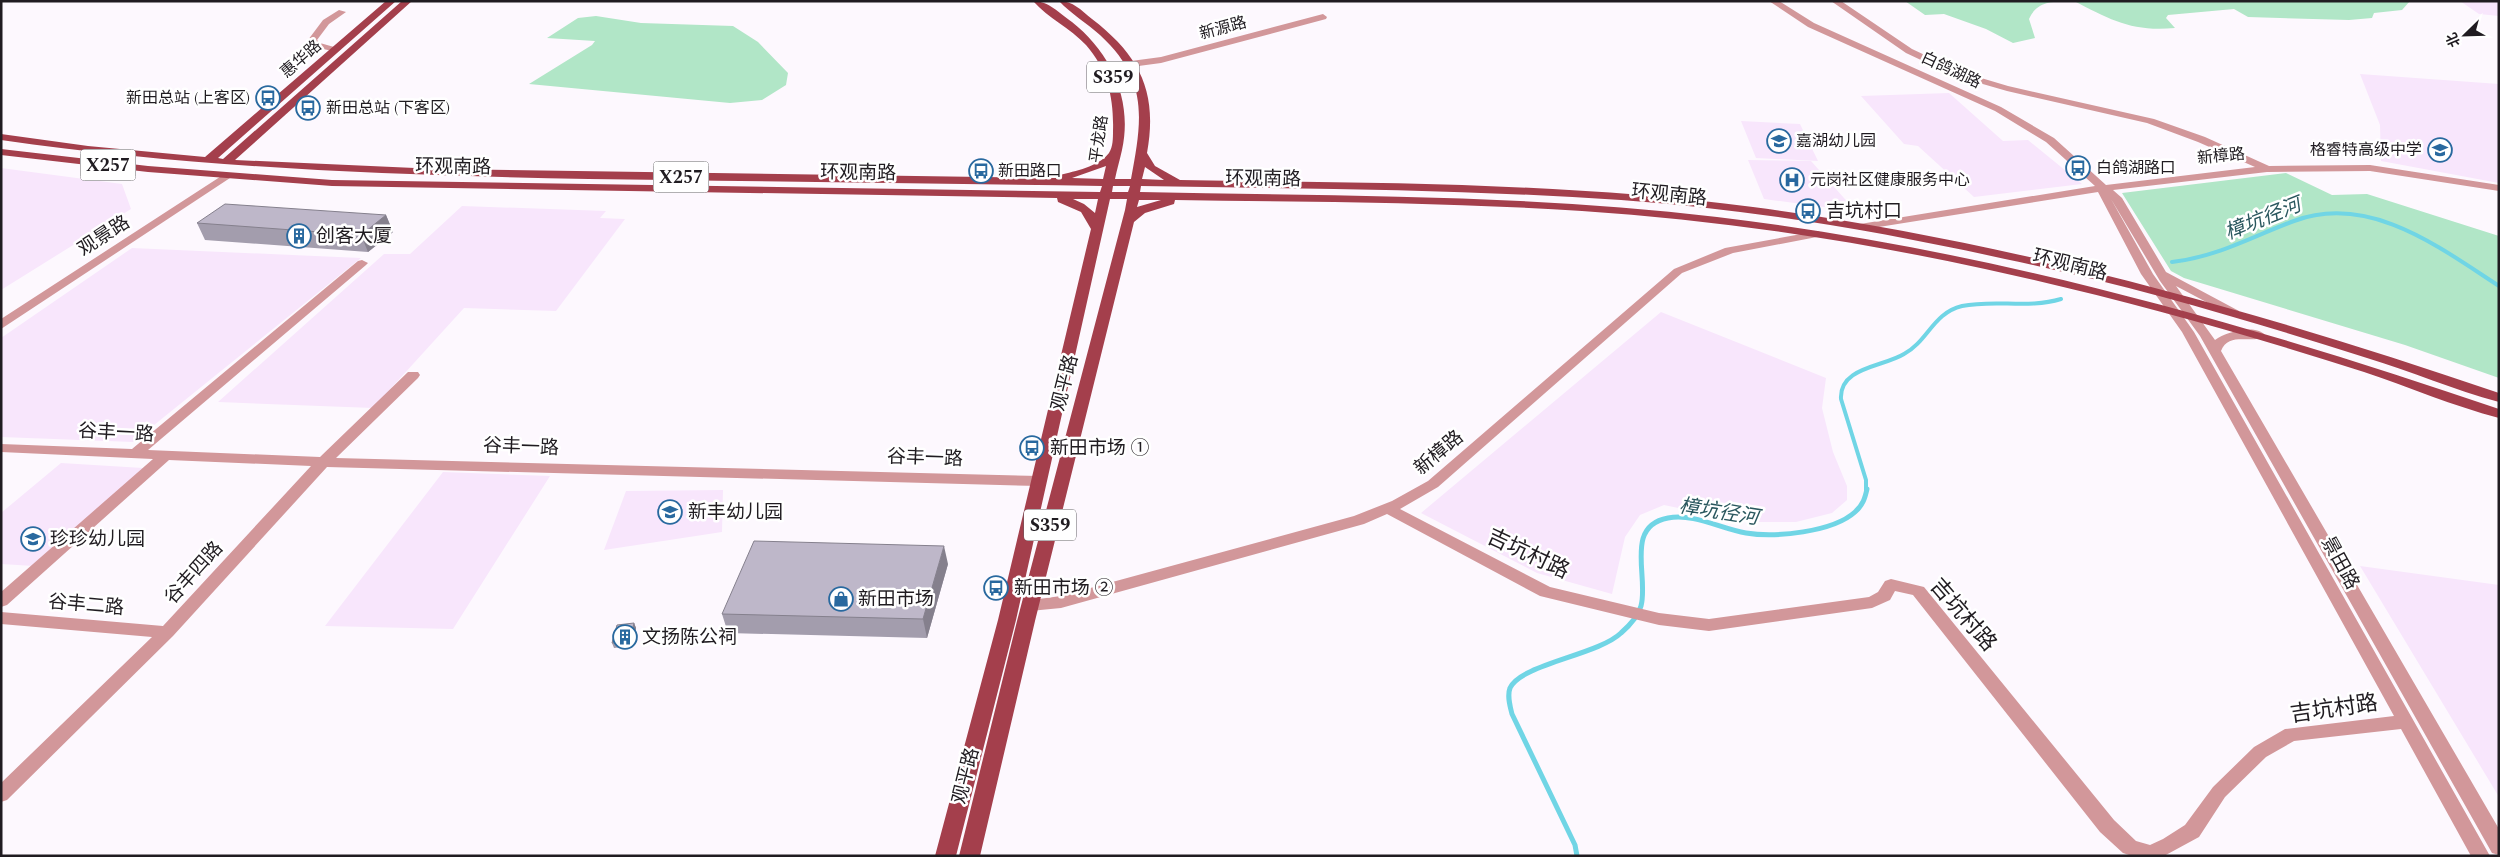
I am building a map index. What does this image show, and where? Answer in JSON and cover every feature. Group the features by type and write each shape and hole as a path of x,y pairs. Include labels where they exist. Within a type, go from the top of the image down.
{"main road":[{"name":"惠华路","path":"208,161 392,1"},
{"name":"惠华路","path":"226,162 408,1"},
{"name":"平龙路","path":"1037,1 1085,39 1111,72 1120,110 1116,150 1106,195"},
{"name":"S359","path":"1063,1 1104,33 1131,64 1144,96 1145,134 1135,189"},
{"name":"环观南路","path":"1,137 89,149 208,161 414,173 1109,183 1135,189 1204,196 1542,203 1694,216 1818,234 1980,263 2175,303 2233,311 2356,349 2499,398"},
{"path":"1034,182 1064,177 1089,170 1107,161 1116,150"},
{"name":"环观南路","path":"1,152 220,176 402,185 1106,195 1135,189 1184,184 1476,188 1599,194 1703,205 1860,227 1991,251 2160,292"},
{"path":"1142,154 1147,164 1156,172 1184,184"},
{"name":"观平路","path":"969,856 1135,189"},
{"path":"1042,194 1081,206 1095,221 1098,230"},
{"name":"观平路","path":"944,856 1007,620 1106,195"},
{"path":"1128,220 1141,210 1156,205 1204,196"},
{"path":"2191,316 2264,336 2405,381 2499,414"}],"street":[{"name":"白鸽湖路","path":"1773,1 1811,25 2016,119 2065,152 2103,188 2118,198 2158,268 2175,303"},
{"path":"1836,1 1920,57 1949,70 1987,82 2158,123 2201,139 2267,169"},
{"path":"337,49 317,44 312,40 326,22 342,12"},
{"name":"新源路","path":"1131,64 1161,60 1323,17"},
{"name":"新樟路","path":"1860,227 2103,188 2267,169 2384,169 2499,188"},
{"name":"观景路","path":"1,315 220,176"},
{"name":"观景路","path":"1,325 220,176"},
{"name":"白鸽湖路","path":"2103,188 2105,198 2160,292"},
{"name":"新樟路","path":"1030,605 1062,602 1359,520 1389,509 1433,484 1678,271 1704,258 1733,249 1818,234"},
{"path":"135,454 362,263"},
{"path":"2158,268 2185,288 2233,311"},
{"name":"景田路","path":"2160,292 2191,316 2215,351 2499,847"},
{"name":"景田路","path":"2175,303 2188,332 2481,856"},
{"path":"2215,351 2215,347 2222,341 2236,336 2264,336"},
{"name":"谷丰四路","path":"1,795 167,632 323,462 413,375"},
{"name":"谷丰一路","path":"1,448 323,462 1039,482"},
{"path":"1,601 165,456"},
{"name":"吉坑村路","path":"1389,509 1546,592 1613,610 1659,619 1709,626 1872,602 1884,596 1891,585 1918,591 2107,826 2130,847 2150,852 2170,845 2192,831 2219,792 2260,752 2291,734 2406,722"},
{"name":"谷丰二路","path":"1,618 167,632"}],"shaded area":[{"path":"2460,1 2499,1 2499,16 2479,14"},
{"path":"2360,74 2499,84 2499,183 2381,161 2380,125"},
{"path":"1949,93 2003,141 2028,140 2082,184 1974,197 1918,146 1904,144 1861,96"},
{"name":"嘉湖幼儿园","path":"1741,121 1800,124 1818,161 1756,158"},
{"name":"元岗社区健康服务中心","path":"1748,160 1811,161 1852,207 1824,207 1764,199"},
{"path":"1,168 122,184 131,209 1,290"},
{"path":"462,206 606,211 600,218 625,219 556,311 464,308 373,408 218,402 384,254 410,254"},
{"path":"132,248 361,258 133,442 1,437 1,338"},
{"path":"1661,312 1826,378 1822,408 1833,452 1847,486 1847,500 1832,513 1796,522 1745,522 1664,505 1640,515 1625,537 1612,594 1537,573 1421,513"},
{"name":"珍珍幼儿园","path":"61,463 143,468 34,566 1,564 1,513"},
{"path":"443,472 550,476 453,629 325,626"},
{"name":"新丰幼儿园","path":"723,490 722,532 604,550 626,491"},
{"path":"2360,566 2499,585 2499,797"}],"green space":[{"path":"1905,1 2067,1 2044,4 2036,9 2029,19 2035,38 2013,43 1986,29 1944,14 1925,15"},
{"path":"2074,1 2410,1 2402,10 2374,13 2372,18 2349,20 2248,17 2234,9 2168,15 2166,18 2175,28 2160,29 2122,23"},
{"path":"596,16 641,23 733,26 758,42 788,73 786,85 762,100 730,103 529,84 592,45 595,41 547,38 578,18"},
{"path":"2286,173 2332,195 2367,194 2499,236 2499,378 2405,345 2184,278 2171,271 2122,193"}],"building":[{"path":"225,204 386,215 361,235 197,223"},
{"name":"新田市场","path":"754,541 944,546 923,619 722,614"},
{"path":"634,623 630,641 612,643 617,625"}],"waterway":[{"name":"樟坑径河","path":"2172,262 2220,251 2294,221 2322,214 2349,214 2376,219 2402,228 2452,255 2499,286"},
{"name":"樟坑径河","path":"1866,490 1866,480 1841,399 1842,388 1847,380 1864,369 1904,354 1919,342 1944,315 1962,306 1987,303 2024,304 2061,299"},
{"name":"樟坑径河","path":"1577,856 1575,845 1512,714 1509,698 1510,688 1517,680 1529,672 1596,648 1610,641 1630,624 1638,614 1643,594 1642,542 1646,531 1655,523 1668,518 1678,517 1698,519 1746,533 1772,535 1803,532 1818,529 1845,519 1860,507 1867,489"}],"place":[{"name":"新田总站 (上客区)","path":"268,98"},
{"name":"新田总站 (下客区)","path":"308,108"},
{"name":"嘉湖幼儿园","path":"1779,141"},
{"name":"格睿特高级中学","path":"2440,150"},
{"name":"白鸽湖路口","path":"2078,168"},
{"name":"新田路口","path":"981,171"},
{"name":"元岗社区健康服务中心","path":"1792,180"},
{"name":"吉坑村口","path":"1808,211"},
{"name":"创客大厦","path":"299,236"},
{"name":"新田市场 ①","path":"1032,448"},
{"name":"新丰幼儿园","path":"670,512"},
{"name":"珍珍幼儿园","path":"33,539"},
{"name":"新田市场 ②","path":"996,588"},
{"name":"新田市场","path":"841,599"},
{"name":"文扬陈公祠","path":"625,637"}]}
